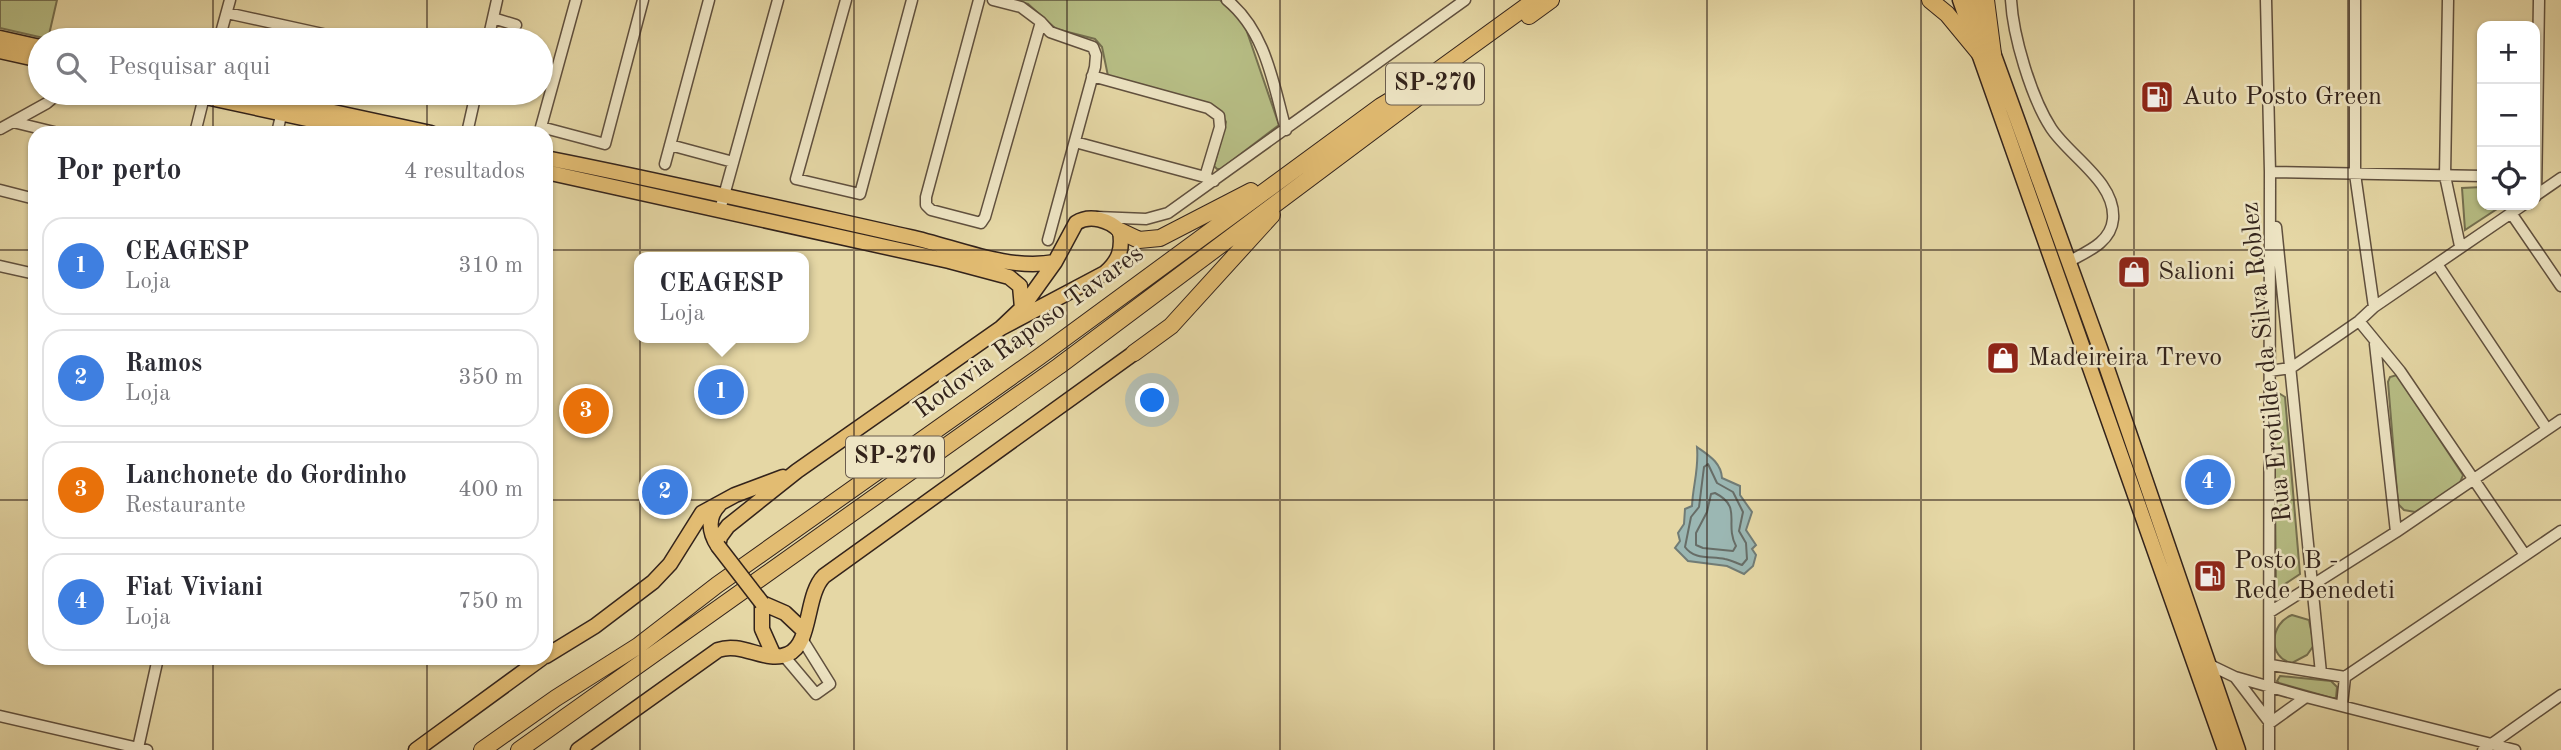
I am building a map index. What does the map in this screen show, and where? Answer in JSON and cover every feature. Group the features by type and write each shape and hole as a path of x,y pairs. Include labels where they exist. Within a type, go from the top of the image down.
{"highway":[{"name":"Rodovia Raposo Tavares","path":"519,750 1059,366 1313,165 1381,106 1426,79 1535,0"},
{"name":"Rodovia Raposo Tavares","path":"482,750 556,698 638,646 717,585 1050,348 1551,0"},
{"path":"1930,0 1948,14 1986,54"},
{"path":"1986,0 1986,54"},
{"path":"1121,231 1139,240 1160,238 1313,165"},
{"path":"1134,353 1171,326 1313,165"}],"main road":[{"path":"1960,0 1986,54 2068,262 2238,750"},
{"path":"1973,0 1986,54 2225,750"},
{"path":"0,38 28,44"},
{"path":"0,51 28,57"},
{"path":"270,105 283,107"},
{"path":"278,105 353,126"},
{"path":"553,160 1009,277 1020,286 1022,308"},
{"path":"553,173 924,240 1009,262 1034,265 1055,262"},
{"path":"718,546 727,526 797,471 1001,328 1105,273 1120,254 1121,231 1110,223 1082,219 1072,228 1055,262 1022,308 1001,328"},
{"path":"578,750 718,650 733,647 779,656 796,649 803,635 815,587 824,576 1134,353"},
{"path":"553,651 604,619 653,582 670,564 702,513 735,495 797,471"},
{"path":"720,504 714,510 710,526 718,546 762,603 785,613 803,635"},
{"path":"762,603 762,629 779,656"},
{"path":"416,750 533,665"}],"street":[{"path":"223,28 230,0"},
{"path":"483,0 497,1 491,28"},
{"path":"553,83 576,0"},
{"path":"553,130 605,144 643,0"},
{"path":"665,164 709,0"},
{"path":"721,203 778,0"},
{"path":"846,0 796,178 860,194 912,0"},
{"path":"979,0 926,197 926,205 931,210 981,223 985,217 1041,22"},
{"path":"993,0 1021,7 1050,32 1093,47 1096,55 1048,240"},
{"path":"1227,0 1240,10 1256,32 1286,130"},
{"path":"1088,218 1107,216 1136,220 1168,214 1209,179 1286,130 1465,0"},
{"path":"2011,0 2012,18 2038,104 2060,141 2095,178 2112,205 2113,221 2108,234 2100,243 2068,262"},
{"path":"2266,0 2270,172 2269,750"},
{"path":"2356,0 2355,174 2374,307"},
{"path":"2448,0 2445,176 2460,246"},
{"path":"2536,147 2539,0"},
{"path":"227,13 295,28"},
{"path":"493,18 516,25"},
{"path":"1092,76 1208,108 1219,116 1220,127 1209,179"},
{"path":"0,129 43,105"},
{"path":"197,126 202,105"},
{"path":"469,126 473,105"},
{"path":"541,126 547,105"},
{"path":"279,126 283,107"},
{"path":"13,122 29,126"},
{"path":"1075,142 1209,179"},
{"path":"670,145 733,162"},
{"path":"2270,172 2477,176"},
{"name":"Rua Erotilde da Silva Roblez","path":"2270,172 2321,673"},
{"path":"2540,193 2561,178"},
{"path":"0,191 28,197"},
{"path":"2269,371 2291,368 2460,246 2516,210"},
{"path":"2511,213 2561,286"},
{"path":"2437,264 2547,429"},
{"path":"0,266 28,272"},
{"path":"2359,321 2375,344 2400,371 2525,555"},
{"path":"2375,344 2396,532"},
{"path":"2270,612 2396,532 2561,420"},
{"path":"2271,665 2345,677 2561,531"},
{"path":"779,656 816,694 830,684 803,635"},
{"path":"0,716 143,749 157,665"},
{"path":"2210,665 2235,677 2270,687 2487,747 2515,750"},
{"path":"2235,677 2270,723"},
{"path":"2342,705 2345,677"},
{"path":"2487,747 2561,695"},
{"path":"2270,723 2306,697"}],"green space":[{"path":"0,0 57,0 51,28 28,28 28,34 0,28"},
{"path":"1012,0 1220,0 1244,23 1279,125 1221,169 1217,169 1214,166 1226,122 1220,111 1208,103 1108,76 1102,47 1095,39 1056,29 1028,4"},
{"path":"2477,187 2477,210 2495,210 2465,230 2462,188"},
{"path":"2397,375 2463,475 2459,485 2415,512 2404,510 2398,504 2388,382 2390,377"},
{"path":"2277,392 2285,397 2300,574 2276,590 2274,395"},
{"path":"2292,615 2309,620 2314,645 2307,655 2292,663 2278,655 2274,640 2279,625"},
{"path":"2280,676 2331,681 2337,687 2336,698 2279,683 2277,681"}],"water":[{"path":"1697,447 1717,463 1722,478 1740,486 1740,495 1752,512 1746,530 1756,545 1752,549 1756,555 1753,566 1744,574 1727,566 1688,561 1675,548 1680,541 1678,533 1684,524 1685,509 1692,506"}],"place":[{"name":"Auto Posto Green","path":"2157,97"},
{"name":"Salioni","path":"2134,272"},
{"name":"Madeireira Trevo","path":"2003,358"},
{"name":"CEAGESP","path":"721,392"},
{"name":"Lanchonete do Gordinho","path":"586,411"},
{"name":"Fiat Viviani","path":"2208,482"},
{"name":"Ramos","path":"665,492"},
{"name":"Posto B - Rede Benedeti","path":"2210,576"}]}
